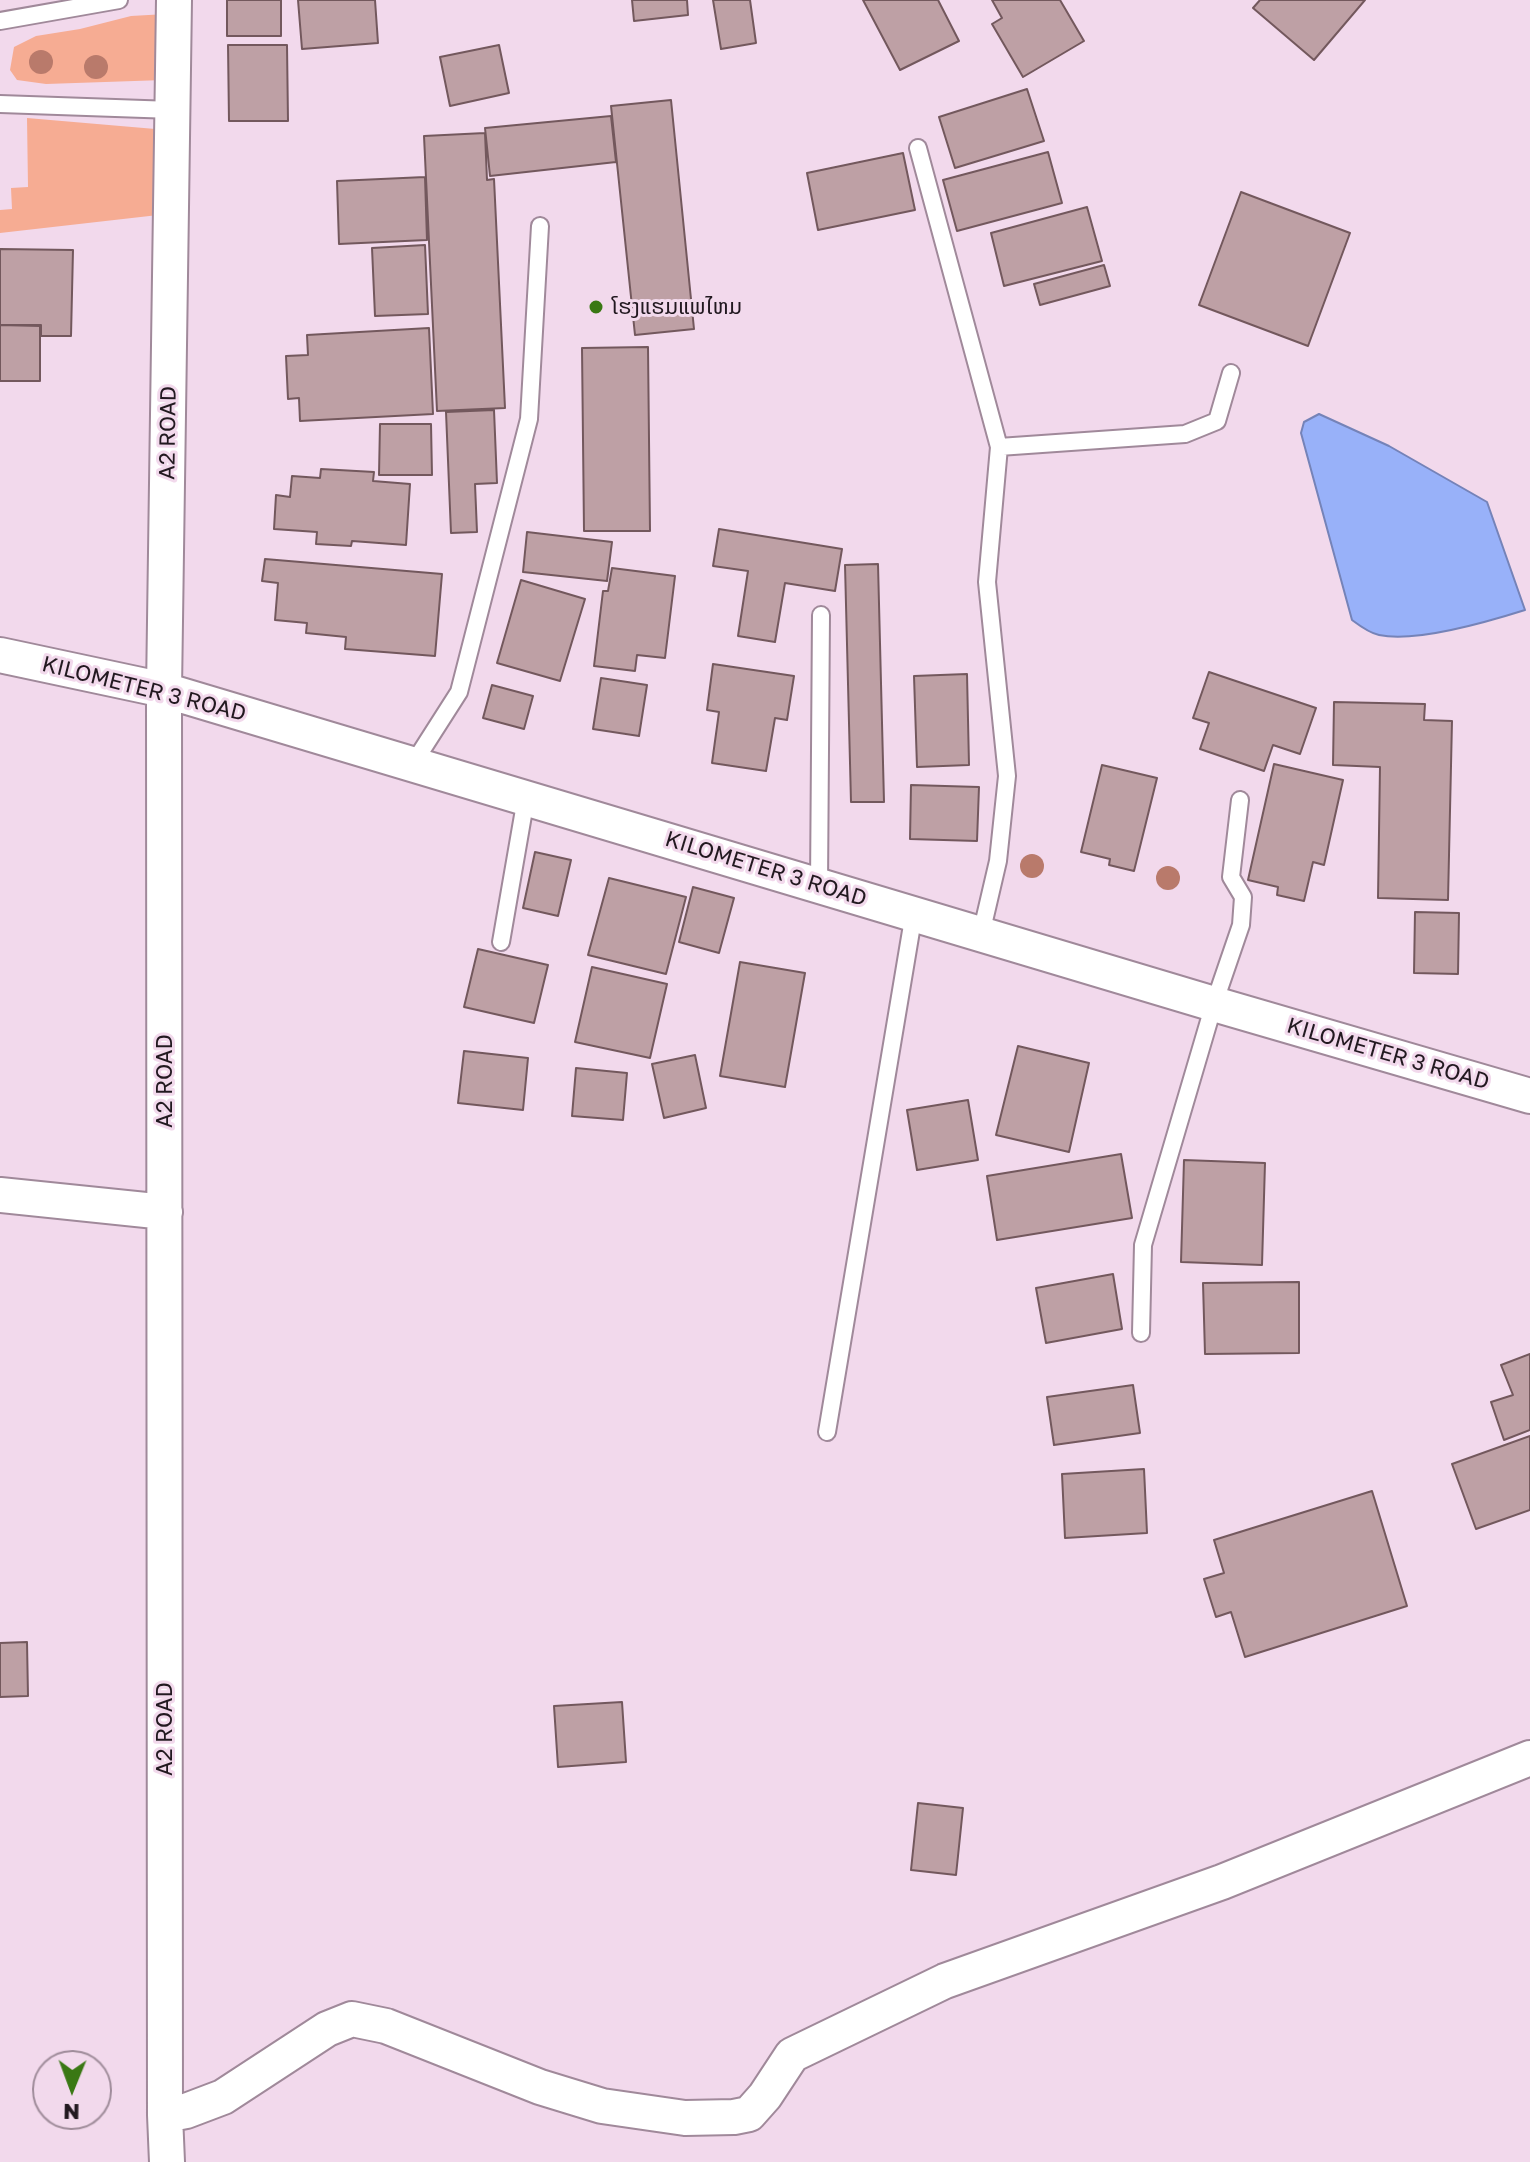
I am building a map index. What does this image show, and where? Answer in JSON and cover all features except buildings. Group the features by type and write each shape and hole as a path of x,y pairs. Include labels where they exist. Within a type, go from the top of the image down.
{"street":[{"name":"A2 ROAD","path":"167,2162 164,690 174,0"},
{"name":"KILOMETER 3 ROAD","path":"0,655 164,690 1530,1096"},
{"path":"0,1195 165,1212"},
{"path":"165,2115 186,2111 223,2097 327,2029 352,2019 386,2026 540,2087 602,2106 685,2118 749,2114 792,2055 945,1981 1222,1882 1530,1758"}],"lane":[{"path":"0,21 119,0"},
{"path":"0,104 173,110"},
{"path":"918,148 999,447 987,582 1007,776 998,861 981,934"},
{"path":"413,764 459,692 529,419 540,226"},
{"path":"999,447 1185,434 1217,421 1231,373"},
{"path":"819,885 821,615"},
{"path":"501,942 526,798"},
{"path":"1141,1333 1143,1245 1214,1004 1241,925 1243,897 1231,877 1240,800"},
{"path":"827,1432 914,913"}],"shaded area":[{"path":"166,14 164,80 46,84 17,80 10,70 14,47 36,36 131,16"},
{"path":"27,118 167,130 167,214 0,233 0,210 12,209 11,188 28,187"}],"water":[{"path":"1319,414 1389,446 1487,502 1525,610 1452,630 1412,636 1375,634 1352,620 1301,433 1304,422"}],"place":[{"name":"ໂຮງແຮມແພໄຫມ","path":"596,307"}]}
